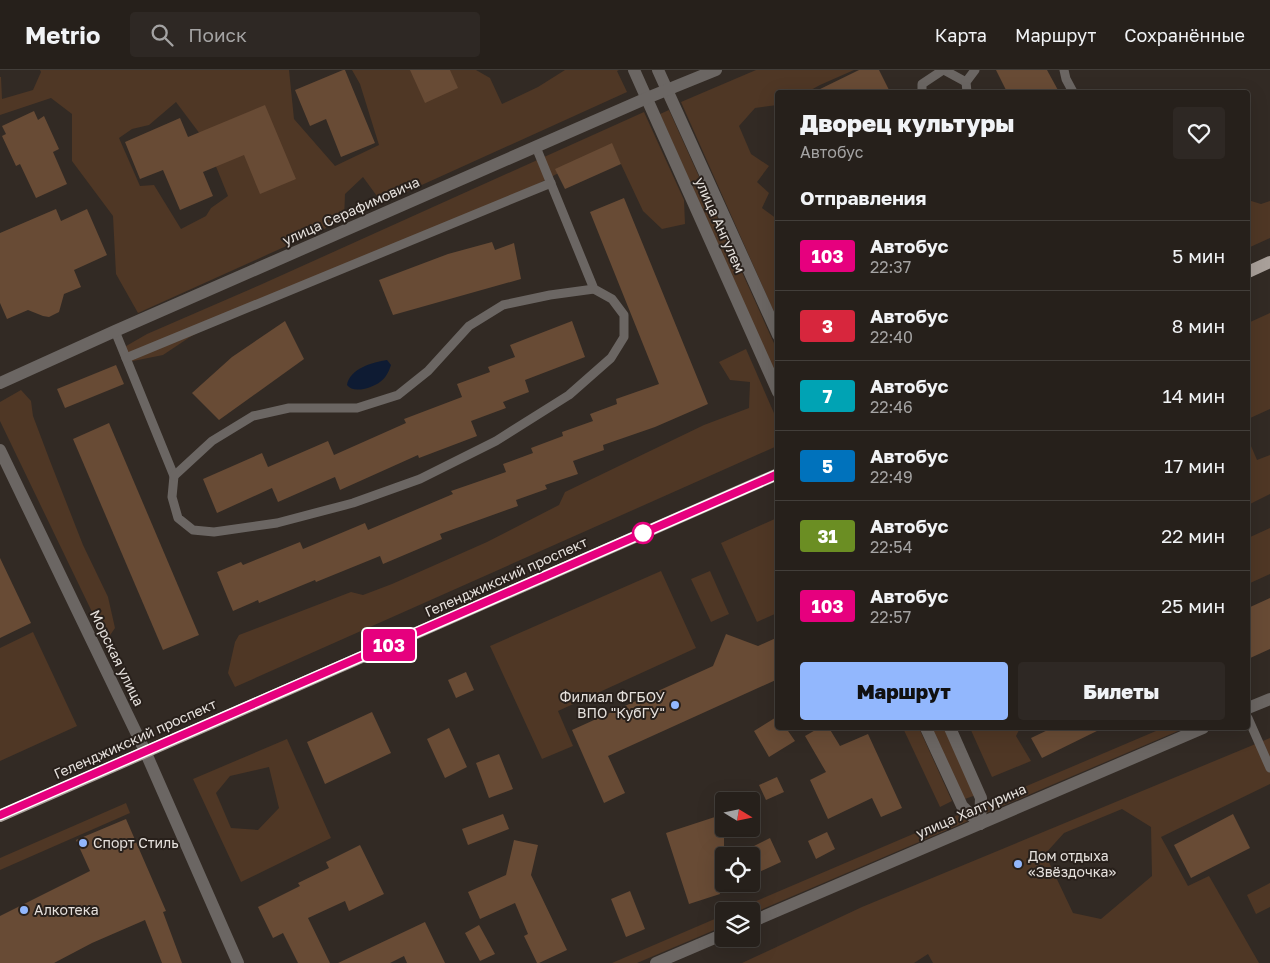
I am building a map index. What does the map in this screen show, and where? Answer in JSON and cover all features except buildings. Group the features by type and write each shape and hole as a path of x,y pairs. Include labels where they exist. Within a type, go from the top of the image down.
{"main road":[{"path":"1250,271 1270,262"},
{"name":"Геленджикский проспект","path":"0,816 775,475"}],"street":[{"name":"улица Ангулем","path":"634,70 775,385"},
{"name":"улица Ангулем","path":"658,70 775,328"},
{"name":"улица Серафимовича","path":"0,383 115,330 647,98 716,70"},
{"name":"Морская улица","path":"0,450 146,751 238,963"},
{"path":"1250,707 1270,699"},
{"path":"927,730 962,806 980,824"},
{"path":"951,730 981,798 980,824"},
{"name":"улица Халтурина","path":"760,918 1198,730"},
{"path":"656,963 715,938"}],"lane":[{"path":"922,90 922,84 944,70 966,82"},
{"path":"966,90 966,82 975,70"},
{"path":"1064,70 1072,90"},
{"path":"536,147 594,289"},
{"path":"126,358 551,184"},
{"path":"115,330 174,476 172,497 178,518 193,530 214,532 277,523 353,503 420,478 496,441 570,395 611,358 624,337 624,315 612,299 594,289 550,295 503,306 469,326 428,371 398,395 357,408 289,408 253,416 212,441 174,476"},
{"path":"1250,723 1270,768"}],"shaded area":[{"path":"40,70 289,70 294,119 335,166 379,145 360,84 352,70 476,70 490,78 502,104 538,87 565,70 619,70 617,71 627,92 382,203 363,177 345,194 344,220 138,313 116,274 113,216 72,161 72,114 51,98 0,115 0,77 2,99 33,90 41,72","holes":["176,102 206,142 228,196 211,208 206,216 181,229 154,185 140,186 119,138 132,129 149,125"]},
{"path":"756,70 854,70 811,90 775,90 775,105 755,108 739,126 751,154 769,166 757,182 769,193 762,208 775,218 775,314 681,102"},
{"path":"669,110 775,346 775,373 660,114"},
{"path":"644,112 684,200 685,224 662,229 643,211 612,145 486,211 238,311 190,337 163,355 128,362 121,349 147,334"},
{"path":"1250,201 1261,204 1270,201 1270,238 1250,247"},
{"path":"1270,313 1270,409 1250,418 1250,322"},
{"path":"746,349 775,415 775,447 235,687 228,673 235,642 239,635 351,592 363,595 487,542 559,505 565,492 704,425 749,408 750,382 730,380 719,362"},
{"path":"21,390 31,401 33,416 83,545 108,597 115,628 106,641 0,421 0,402"},
{"path":"1250,444 1257,460 1270,455 1270,494 1250,504"},
{"path":"775,519 775,614 757,622 721,543"},
{"path":"1270,528 1270,574 1250,583 1250,537"},
{"path":"661,571 696,648 558,711 573,746 542,759 490,646"},
{"path":"710,571 729,614 711,622 691,579"},
{"path":"33,632 77,726 0,761 0,648"},
{"path":"904,730 920,730 952,801 940,807"},
{"path":"931,730 948,730 976,795 962,800"},
{"path":"971,730 1019,730 1016,736 1031,761 992,777"},
{"path":"1158,730 1180,730 986,813 989,802"},
{"path":"1270,738 1270,784 1161,837 1188,886 1209,876 1259,963 933,963 928,954 914,963 742,963 862,907","holes":["1122,809 1151,827 1152,876 1101,919 1073,913 1045,854 1064,833"]},
{"path":"287,739 331,838 241,882 193,779","holes":["269,767 279,808 258,830 231,828 216,793 230,776"]},
{"path":"126,803 130,813 0,870 0,858"},
{"path":"960,814 968,821 760,910 760,902 754,902"},
{"path":"1270,883 1270,907 1256,914 1247,895"},
{"path":"715,919 715,930 637,963 612,963"}],"water":[{"path":"387,360 391,365 389,370 377,384 358,390 347,385 352,375 362,367"}],"bus line":[{"name":"103","path":"0,815 775,475"}],"place":[{"name":"Филиал ФГБОУ ВПО \"КубГУ\"","path":"675,705"},
{"name":"Спорт Стиль","path":"83,843"},
{"name":"Дом отдыха «Звёздочка»","path":"1018,864"},
{"name":"Алкотека","path":"24,910"}]}
